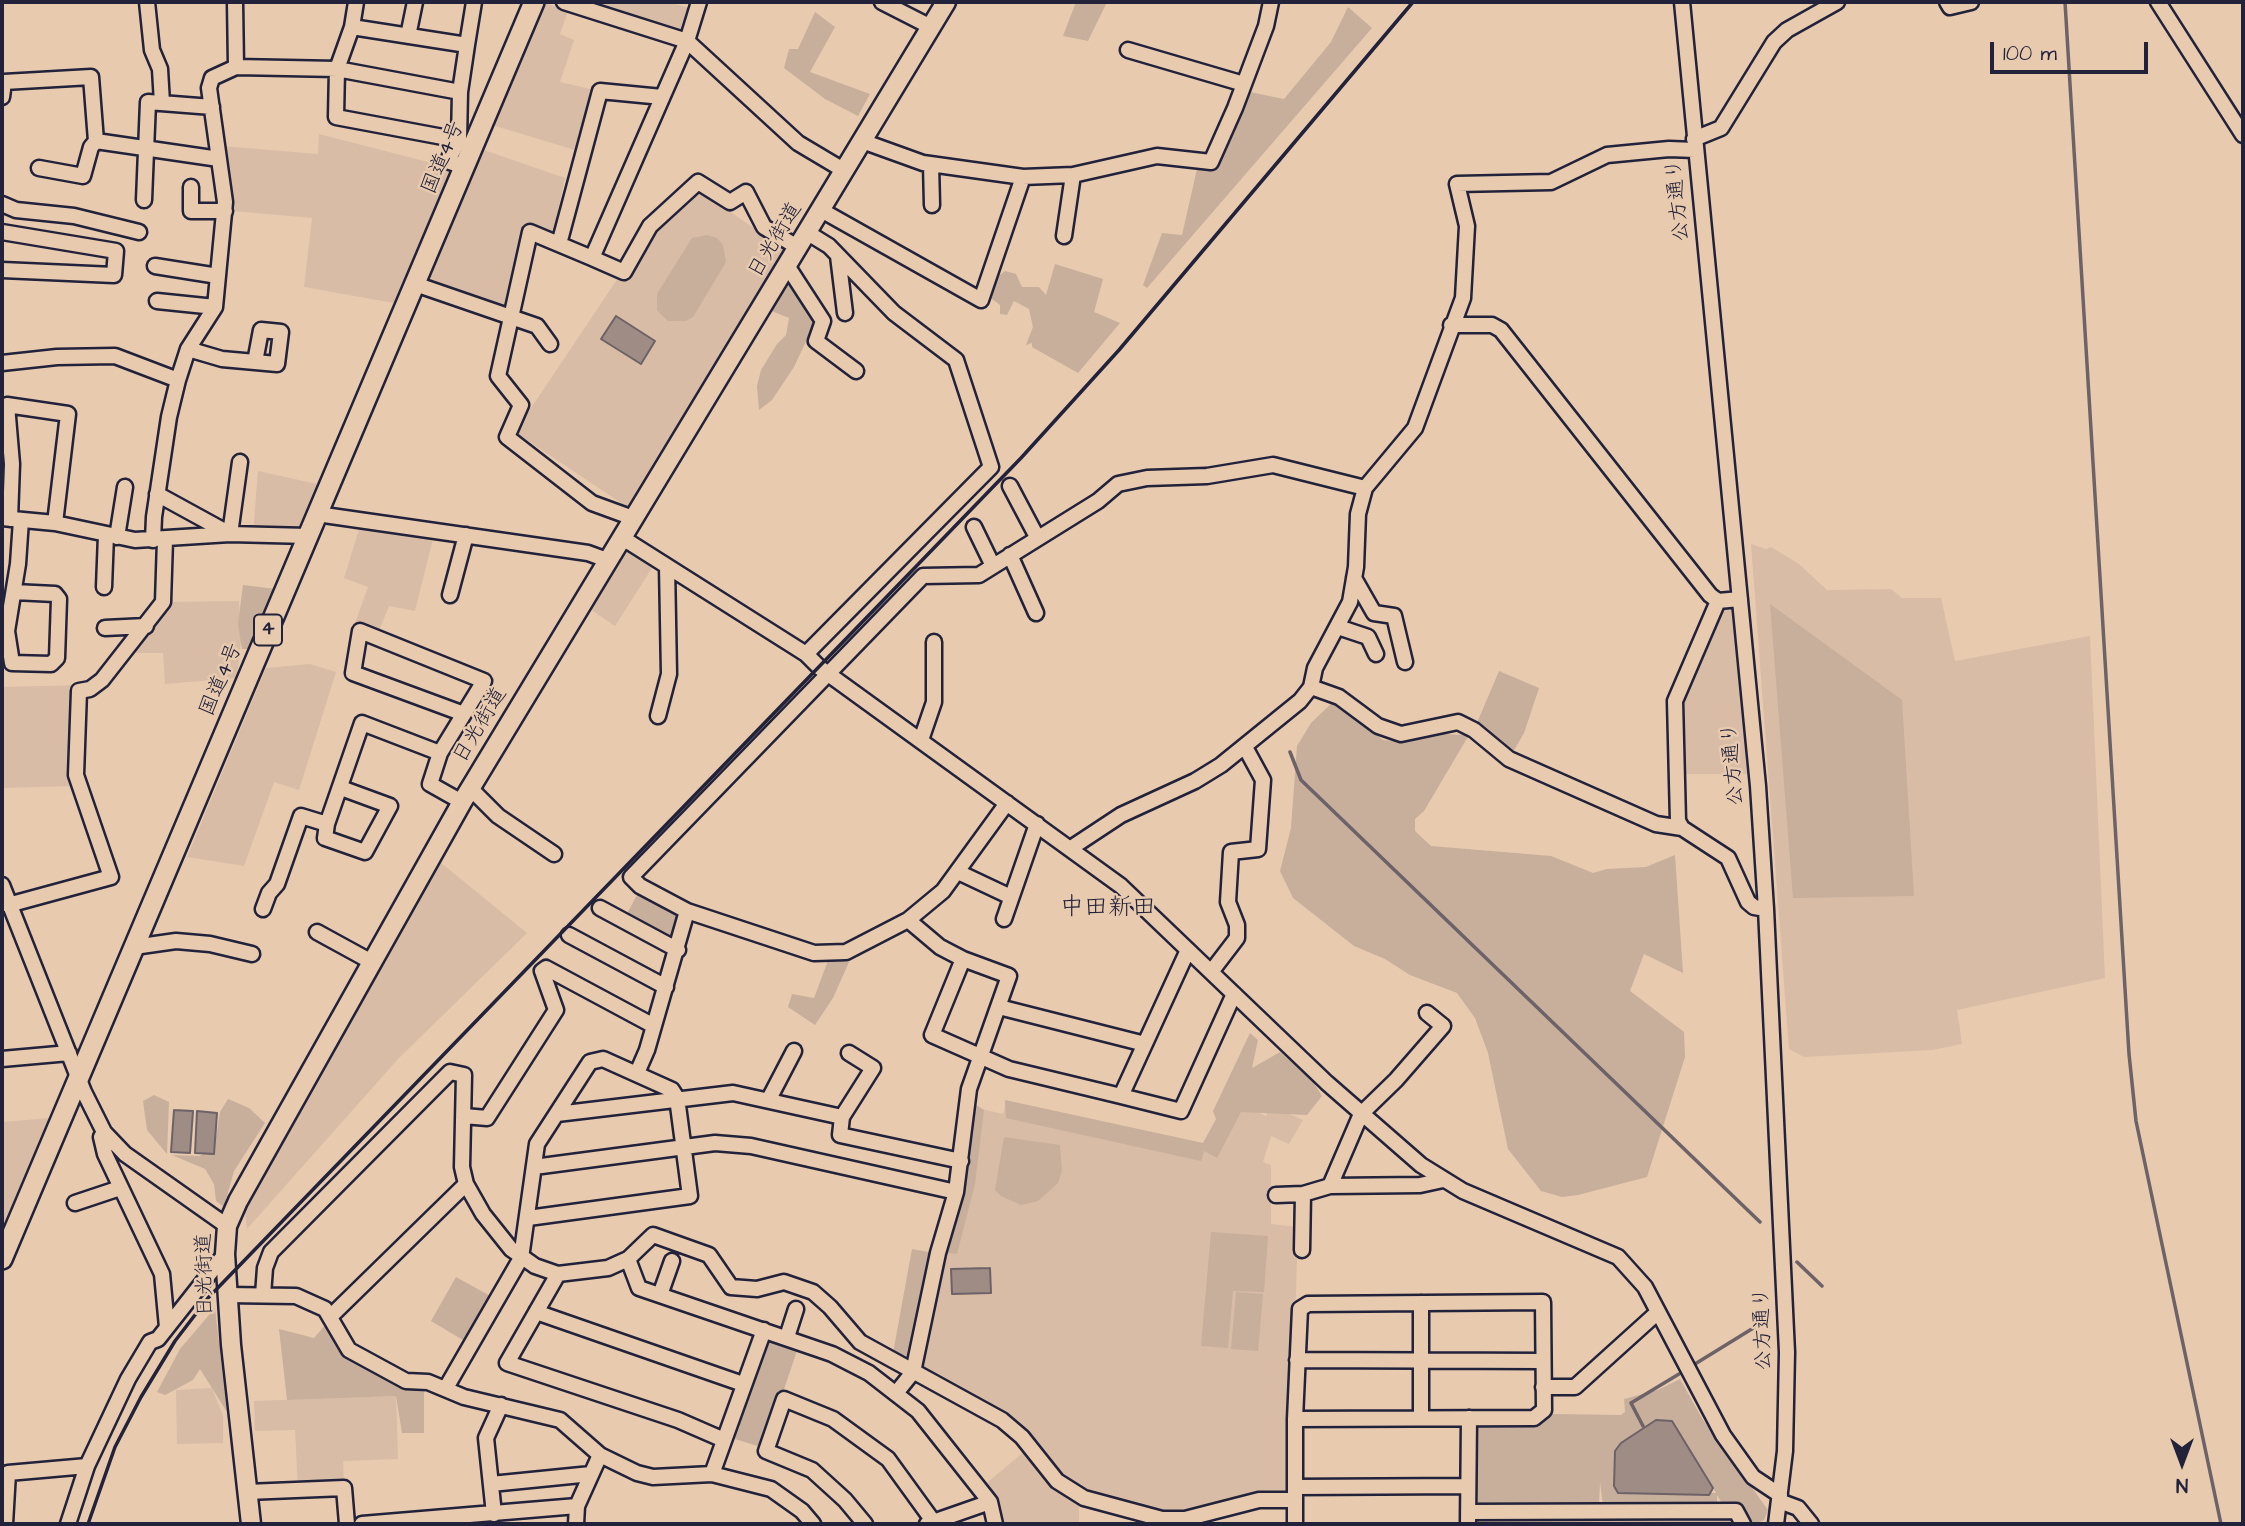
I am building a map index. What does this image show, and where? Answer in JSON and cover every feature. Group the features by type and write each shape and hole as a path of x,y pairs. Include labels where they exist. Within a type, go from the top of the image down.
{"highway":[{"name":"国道4号","path":"2,1259 534,2"}],"main road":[{"name":"日光街道","path":"251,1524 227,1295 227,1226 264,1149 466,795 632,518 804,241 946,2"}],"street":[{"path":"147,2 152,50 160,69 162,103"},
{"path":"235,2 236,67"},
{"path":"356,2 352,27 337,69 336,117 459,140"},
{"path":"408,36 415,2"},
{"path":"465,167 450,162 459,140 460,92 474,2"},
{"path":"564,2 687,41 798,143 845,171"},
{"path":"592,258 687,41 699,2"},
{"path":"862,141 931,164 1023,177 1073,175 1157,156 1211,162 1221,144 1244,84 1271,2"},
{"name":"公方通り","path":"1682,2 1758,786 1766,909 1787,1352 1776,1524"},
{"path":"1071,848 1121,815 1195,781 1245,747 1300,701 1311,687 1315,668 1350,602 1358,514 1365,488 1415,428 1424,410 1451,325 1463,298 1467,226 1457,184 1551,182 1607,155 1695,145 1721,128 1774,42 1787,30 1837,2"},
{"path":"1947,2 1950,7 1971,2"},
{"path":"2158,2 2243,135"},
{"path":"891,4 931,27"},
{"path":"352,27 467,45"},
{"path":"1128,50 1244,84"},
{"path":"8,905 111,877 76,775 79,691 90,689 102,680 163,601 157,494 169,416 188,349 215,307 225,211 209,88 212,78 236,67 337,69 460,92"},
{"path":"2,97 4,82 91,77 96,141 91,147 83,176 39,168"},
{"path":"559,244 600,91 662,97"},
{"path":"144,200 148,102 212,107"},
{"path":"96,141 219,159"},
{"path":"931,164 932,205"},
{"path":"1063,236 1073,175"},
{"path":"821,210 981,300 1023,177"},
{"path":"632,518 592,503 507,437 521,405 498,376 530,232 624,272 650,226 698,182 730,202 746,192 764,227 804,241 829,246 894,313 956,360 991,467 806,654"},
{"path":"191,187 191,211 225,211"},
{"path":"2,204 16,210 74,216 139,232"},
{"path":"2,232 116,251 114,275 2,270"},
{"path":"838,256 845,313"},
{"path":"155,266 218,276"},
{"path":"788,267 824,321 816,341 856,371"},
{"path":"415,284 537,326 550,344"},
{"path":"157,301 215,307"},
{"path":"1451,325 1492,325 1502,330 1640,509 1718,601"},
{"path":"188,349 222,359 254,362"},
{"path":"2,363 57,357 115,356 178,380"},
{"path":"14,592 55,594 59,599 57,658 51,664 12,663 4,632 14,592 12,464 7,405 68,414 55,523"},
{"path":"230,534 240,462"},
{"path":"1007,803 943,891 908,920 846,952 814,953 687,911 640,886 631,877 923,576 979,575 1098,500 1118,484 1147,478 1207,476 1273,465 1365,488"},
{"path":"1010,486 1037,537"},
{"path":"104,587 111,536 125,487"},
{"path":"157,494 230,534"},
{"path":"317,514 588,553 607,560"},
{"path":"11,519 55,523 111,536 159,540 230,534 307,536"},
{"path":"974,527 993,566"},
{"path":"450,595 467,535"},
{"path":"621,537 806,654 828,674 1121,886 1394,1145 1443,1180 1618,1257 1645,1287 1723,1435 1753,1478 1780,1492 1811,1524"},
{"path":"1010,555 1037,613"},
{"path":"658,716 669,674 667,566"},
{"path":"1354,579 1374,613 1394,615 1405,662"},
{"path":"1718,601 1740,599"},
{"path":"1682,828 1678,821 1675,701 1718,601"},
{"path":"105,628 146,626"},
{"path":"1338,627 1368,637 1376,654"},
{"path":"464,714 353,673 360,631 484,681 464,714 440,753 430,784 466,795 554,854"},
{"path":"921,740 933,702 934,642"},
{"path":"1311,687 1339,697 1378,726 1401,734 1458,722 1474,730 1509,759 1656,824 1682,828 1728,858 1748,902 1754,907 1766,909"},
{"path":"341,788 390,806 365,852 325,838 327,824 362,723 440,753"},
{"path":"1211,972 1237,938 1237,925 1228,902 1231,852 1258,849 1263,780 1245,747"},
{"path":"263,909 269,893 277,884 301,816 327,824"},
{"path":"1004,919 1037,824"},
{"path":"958,872 1011,897"},
{"path":"2,885 69,1053 104,1132 124,1154 227,1226"},
{"path":"600,908 678,950"},
{"path":"637,1073 678,950 687,911"},
{"path":"897,1392 913,1372 938,1253 956,1192 969,1089 1009,975 963,959 940,947 908,920"},
{"path":"317,932 370,961"},
{"path":"569,936 666,987"},
{"path":"134,947 176,941 210,944 252,954"},
{"path":"1121,1096 1188,950"},
{"path":"963,959 932,1035 1009,1069 1181,1111 1234,994"},
{"path":"464,1116 487,1118 555,1010 542,971 546,968 654,1026"},
{"path":"999,1007 1145,1044"},
{"path":"1331,1186 1361,1114 1396,1080 1443,1026 1427,1013"},
{"path":"769,1099 794,1051"},
{"path":"2,1059 69,1053"},
{"path":"849,1053 873,1068 842,1117 840,1136 961,1161"},
{"path":"446,1388 521,1258 537,1144 590,1062 603,1059 673,1090 677,1098 690,1196 528,1218"},
{"path":"263,1296 265,1268 271,1252 450,1072 464,1075 462,1167 466,1184 483,1214 521,1258 558,1274 608,1268 628,1259 653,1235 709,1255 731,1287 757,1289 785,1282 799,1285 830,1307 859,1342 1002,1420 1022,1437 1057,1481 1084,1498 1162,1519 1185,1519 1259,1500 1295,1494 1468,1486"},
{"path":"557,1114 733,1093 842,1117"},
{"path":"104,1132 101,1137 105,1154 162,1274 167,1327"},
{"path":"534,1167 715,1143 751,1146 956,1192"},
{"path":"1276,1195 1303,1194 1331,1186 1420,1185 1443,1180"},
{"path":"330,1317 466,1184"},
{"path":"75,1203 120,1188"},
{"path":"1302,1250 1303,1194"},
{"path":"68,1524 87,1466 128,1379 150,1342 158,1339 225,1254"},
{"path":"628,1259 639,1288 832,1354 897,1392 918,1410 990,1503 995,1524"},
{"path":"660,1295 672,1261"},
{"path":"558,1274 508,1363 678,1420 724,1440"},
{"path":"227,1295 296,1296 325,1309 349,1350 406,1381 428,1382 464,1397 560,1420 600,1455 619,1466 653,1478 712,1474 771,1489 802,1511 813,1524"},
{"path":"1420,1418 1421,1303"},
{"path":"1295,1419 1534,1418 1544,1410 1543,1303 1308,1304 1300,1309 1295,1419 1295,1524"},
{"path":"787,1337 796,1309"},
{"path":"536,1312 743,1384"},
{"path":"1543,1387 1575,1387 1658,1312"},
{"path":"712,1474 764,1330"},
{"path":"1297,1360 1543,1361"},
{"path":"864,1524 845,1500 812,1470 766,1451 784,1399 833,1419 888,1459 930,1523 990,1503"},
{"path":"494,1514 486,1438 501,1405"},
{"path":"1469,1418 1468,1518 1736,1511 1744,1524"},
{"path":"576,1524 577,1506 600,1455"},
{"path":"5,1524 8,1474 87,1466"},
{"path":"491,1484 591,1474"},
{"path":"1780,1492 1798,1482"},
{"path":"247,1492 344,1488 347,1524"},
{"path":"362,1524 459,1521 494,1514 577,1506"}],"shaded area":[{"path":"542,2 568,11 560,34 574,40 560,82 594,90 575,150 492,125"},
{"path":"577,2 669,2 689,8 681,34"},
{"path":"1076,2 1107,2 1088,41 1063,36"},
{"path":"1348,7 1372,28 1147,288 1143,285 1162,233 1182,235 1197,169 1218,167 1245,91 1284,99 1331,42"},
{"path":"815,12 835,27 810,72 870,94 858,116 825,99 784,68 789,49 798,49"},
{"path":"319,134 455,169 394,303 304,287 312,218 233,211 222,146 318,154"},
{"path":"478,148 565,178 553,233 526,226 509,311 427,282"},
{"path":"700,191 787,251 630,509 515,432 618,278 656,228"},
{"path":"707,235 717,238 723,245 726,262 693,317 686,321 668,321 657,310 657,294 692,238"},
{"path":"1055,264 1103,279 1094,312 1120,323 1078,373 1032,347 1032,343 1026,345 1033,327 1029,309 1014,301 1007,315 1000,314 1000,305 987,295 994,279 1005,271 1016,274 1022,287 1039,287 1046,295"},
{"path":"789,277 814,324 794,367 772,400 759,410 757,386 761,370 786,335 789,318 769,310"},
{"path":"616,316 655,341 641,364 601,339"},
{"path":"258,471 317,484 297,531 253,534"},
{"path":"360,526 434,535 415,611 389,606 378,633 355,623 368,587 344,578"},
{"path":"1751,544 1766,549 1771,547 1799,564 1827,590 1891,589 1902,598 1941,598 1955,661 2090,636 2105,978 1957,1010 1962,1044 1932,1050 1804,1057 1789,1049"},
{"path":"622,545 654,565 615,626 584,605"},
{"path":"243,585 276,589 251,649 242,649 238,624"},
{"path":"239,601 241,641 237,678 165,684 163,653 122,653 166,602"},
{"path":"1770,604 1902,700 1914,896 1793,898"},
{"path":"1736,605 1751,774 1680,774 1675,705 1720,606"},
{"path":"310,664 336,672 299,790 274,782 244,866 187,857 266,668"},
{"path":"1499,671 1539,688 1524,733 1509,759 1474,730"},
{"path":"79,685 76,786 2,788 2,687"},
{"path":"1333,702 1383,740 1404,742 1441,734 1469,735 1424,811 1415,819 1415,831 1431,846 1551,856 1593,873 1607,869 1646,867 1675,855 1683,973 1644,954 1630,991 1684,1032 1685,1057 1647,1177 1578,1195 1562,1197 1541,1191 1508,1149 1488,1053 1475,1018 1457,993 1410,975 1385,959 1354,946 1293,898 1280,871 1291,828 1297,746 1311,723"},
{"path":"435,858 527,933 398,1059 247,1229 244,1206"},
{"path":"640,890 684,912 675,946 625,917"},
{"path":"829,958 849,962 833,998 815,1025 788,1007 792,994 814,998"},
{"path":"1250,1033 1258,1040 1252,1068 1280,1052 1311,1079 1322,1096 1307,1115 1241,1112 1217,1158 1204,1151 1201,1161 1006,1118 1005,1100 1203,1143 1216,1119 1213,1111"},
{"path":"154,1095 169,1102 167,1154 147,1130 143,1101"},
{"path":"228,1099 249,1108 265,1123 234,1171 224,1207 216,1201 214,1184 205,1169 172,1155 199,1156 214,1149 220,1112"},
{"path":"973,1103 984,1110 975,1184 957,1254 942,1252"},
{"path":"1006,1104 1212,1152 1243,1105 1266,1116 1271,1106 1303,1120 1289,1144 1271,1136 1263,1162 1271,1165 1271,1224 1298,1227 1290,1482 1287,1495 1168,1515 1072,1488 1028,1437 917,1370 972,1107 1003,1114"},
{"path":"174,1110 193,1111 190,1153 171,1152"},
{"path":"197,1111 217,1113 214,1154 195,1153"},
{"path":"50,1118 2,1243 2,1122"},
{"path":"1004,1137 1060,1145 1062,1171 1058,1183 1038,1201 1021,1205 1001,1196 995,1190"},
{"path":"1211,1232 1268,1236 1264,1292 1233,1291 1228,1348 1201,1346"},
{"path":"912,1249 933,1253 913,1357 893,1353"},
{"path":"990,1268 991,1293 952,1294 951,1269"},
{"path":"456,1277 494,1298 468,1343 431,1321"},
{"path":"1236,1292 1263,1294 1258,1351 1231,1349"},
{"path":"215,1308 227,1412 200,1369 193,1380 165,1395 157,1392 180,1349"},
{"path":"327,1323 349,1357 424,1388 424,1433 402,1433 396,1396 287,1400 279,1329 314,1338"},
{"path":"769,1338 798,1348 764,1448 735,1439"},
{"path":"1680,1379 1703,1420 1768,1510 1764,1520 1751,1524 1723,1505 1717,1495 1717,1507 1603,1506 1600,1482 1599,1507 1484,1506 1473,1499 1473,1422 1540,1423 1552,1414 1621,1415 1625,1412 1624,1399 1658,1390","holes":["1656,1420 1672,1421 1716,1493 1618,1493 1621,1443"]},
{"path":"212,1388 223,1416 223,1443 177,1444 176,1390"},
{"path":"396,1396 398,1459 343,1461 344,1488 298,1490 295,1430 255,1431 254,1401"},
{"path":"1656,1420 1672,1421 1713,1488 1709,1495 1618,1493 1614,1486 1615,1451 1621,1443"},
{"path":"1026,1450 1079,1502 1079,1524 997,1524 982,1487"},
{"path":"1737,1519 1737,1524 1478,1524 1478,1521"}],"waterway":[{"path":"2065,2 2129,1054 2136,1121 2221,1524"},
{"path":"1290,752 1301,780 1760,1222"},
{"path":"1797,1262 1822,1286"},
{"path":"1695,1364 1768,1319"},
{"path":"1643,1426 1631,1403 1679,1374"}],"railway":[{"path":"88,1524 115,1447 141,1397 175,1341 208,1298 1021,458 1119,350 1413,2"}],"district":[{"name":"中田新田","path":"1108,909"}]}
